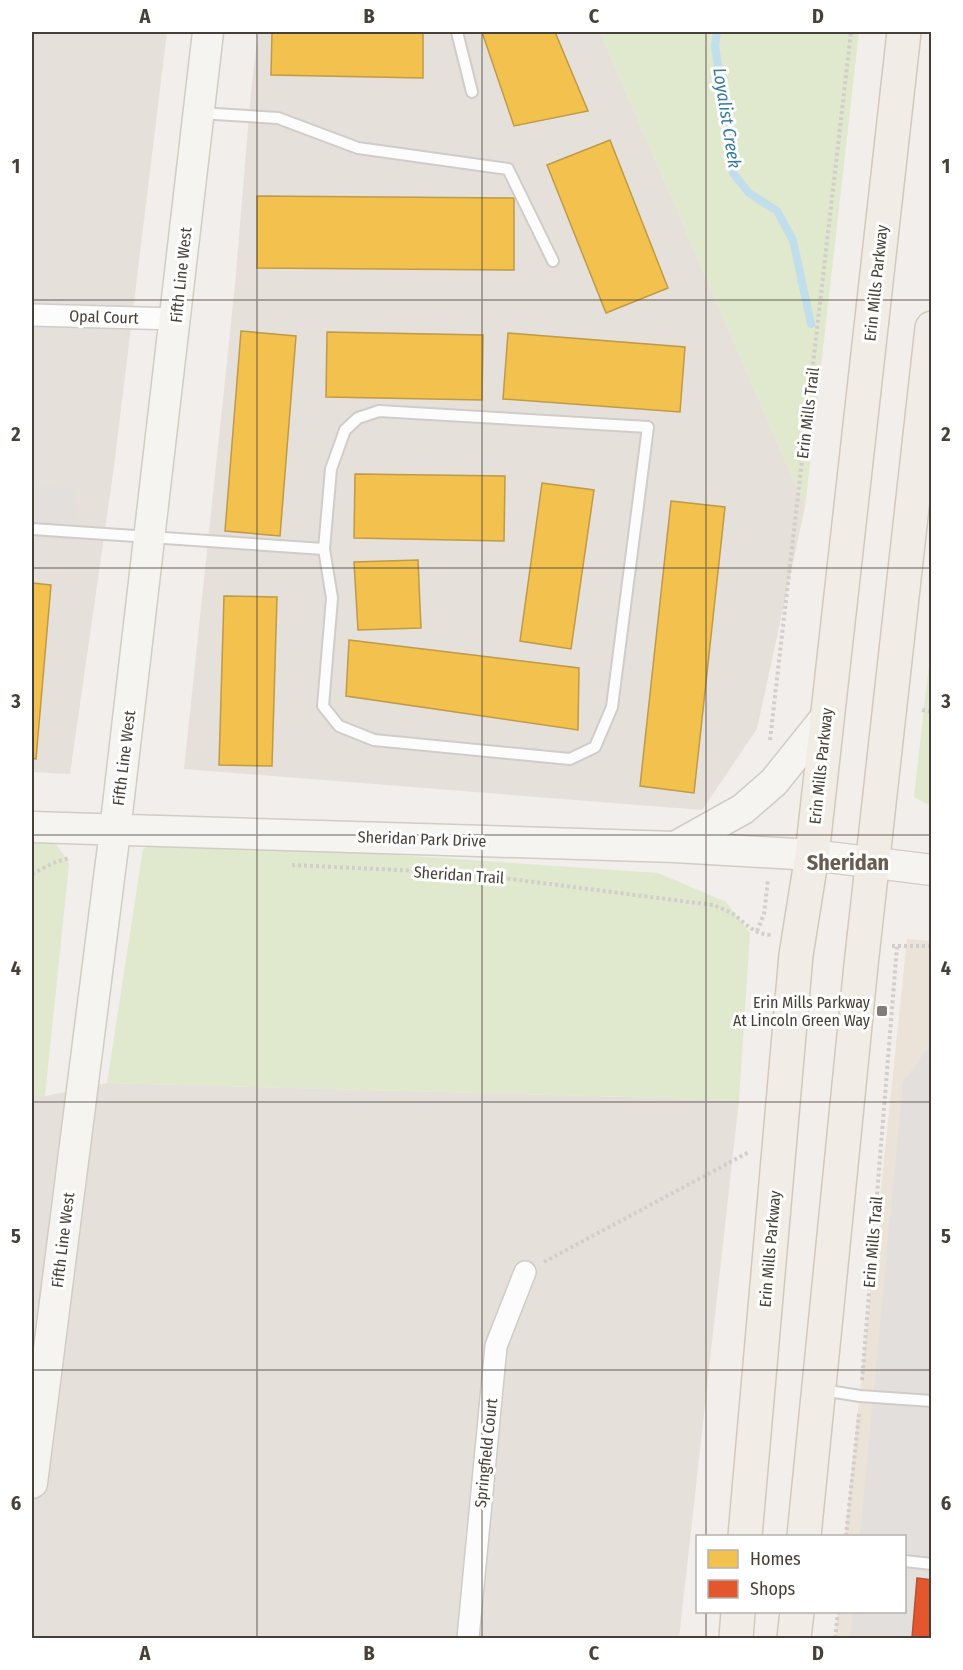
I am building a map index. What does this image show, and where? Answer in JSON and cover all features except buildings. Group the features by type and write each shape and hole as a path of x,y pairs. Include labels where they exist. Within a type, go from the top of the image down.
{"main road":[{"name":"Erin Mills Parkway","path":"745,1535 796,955 812,855 904,32"},
{"path":"804,1535 873,861 932,328"},
{"path":"736,1638 738,1613"},
{"path":"794,1638 797,1613"}],"street":[{"name":"Fifth Line West","path":"32,1483 115,831 208,32"},
{"name":"Opal Court","path":"32,315 176,319"},
{"path":"675,847 744,809 774,782 826,717"},
{"name":"Sheridan Park Drive","path":"32,826 115,831 675,847 812,855 932,870"},
{"name":"Springfield Court","path":"468,1638 496,1347 525,1272"}],"lane":[{"path":"458,32 472,92"},
{"path":"199,113 278,118 358,148 508,169 553,261"},
{"path":"379,411 648,427 612,707 595,747 570,759 374,740 339,726 323,706 332,598 324,549 332,469 345,430 358,418 379,411"},
{"path":"32,529 324,549"},
{"path":"819,1390 860,1396 932,1401"},
{"path":"906,1561 932,1564"}],"path":[{"name":"Erin Mills Trail","path":"769,744 851,32"},
{"path":"922,710 932,712"},
{"path":"32,874 69,858"},
{"name":"Sheridan Trail","path":"291,865 313,868 464,873 713,905 735,915 747,927 764,935 772,935"},
{"path":"757,931 764,914"},
{"name":"Erin Mills Trail","path":"846,1535 860,1396 897,947 932,946"},
{"path":"525,1272 779,1136"},
{"path":"835,1638 838,1613"}],"shaded area":[{"path":"32,32 167,32 113,474 70,774 32,772"},
{"path":"258,32 600,32 805,507 757,729 702,810 184,769 235,285"},
{"path":"32,486 75,487 77,541 32,539"},
{"path":"907,939 931,941 931,1638 835,1638 838,1613 906,1613 906,1535 845,1535"},
{"path":"931,1044 931,1638 850,1638 853,1613 906,1613 906,1535 860,1535 903,1082"},
{"path":"107,1083 739,1100 679,1638 32,1638 32,1095 46,1096"}],"green space":[{"path":"600,32 859,32 805,507"},
{"path":"931,647 932,806 914,797"},
{"path":"32,834 54,843 69,864 45,1096 32,1095"},
{"path":"163,839 658,873 726,902 750,933 739,1100 107,1083 143,849"}],"waterway":[{"name":"Loyalist Creek","path":"717,32 715,45 733,173 749,193 777,211 793,240 811,324"}],"place":[{"name":"Erin Mills Parkway At Lincoln Green Way","path":"882,1011"}],"district":[{"name":"Sheridan","path":"848,862"}]}
